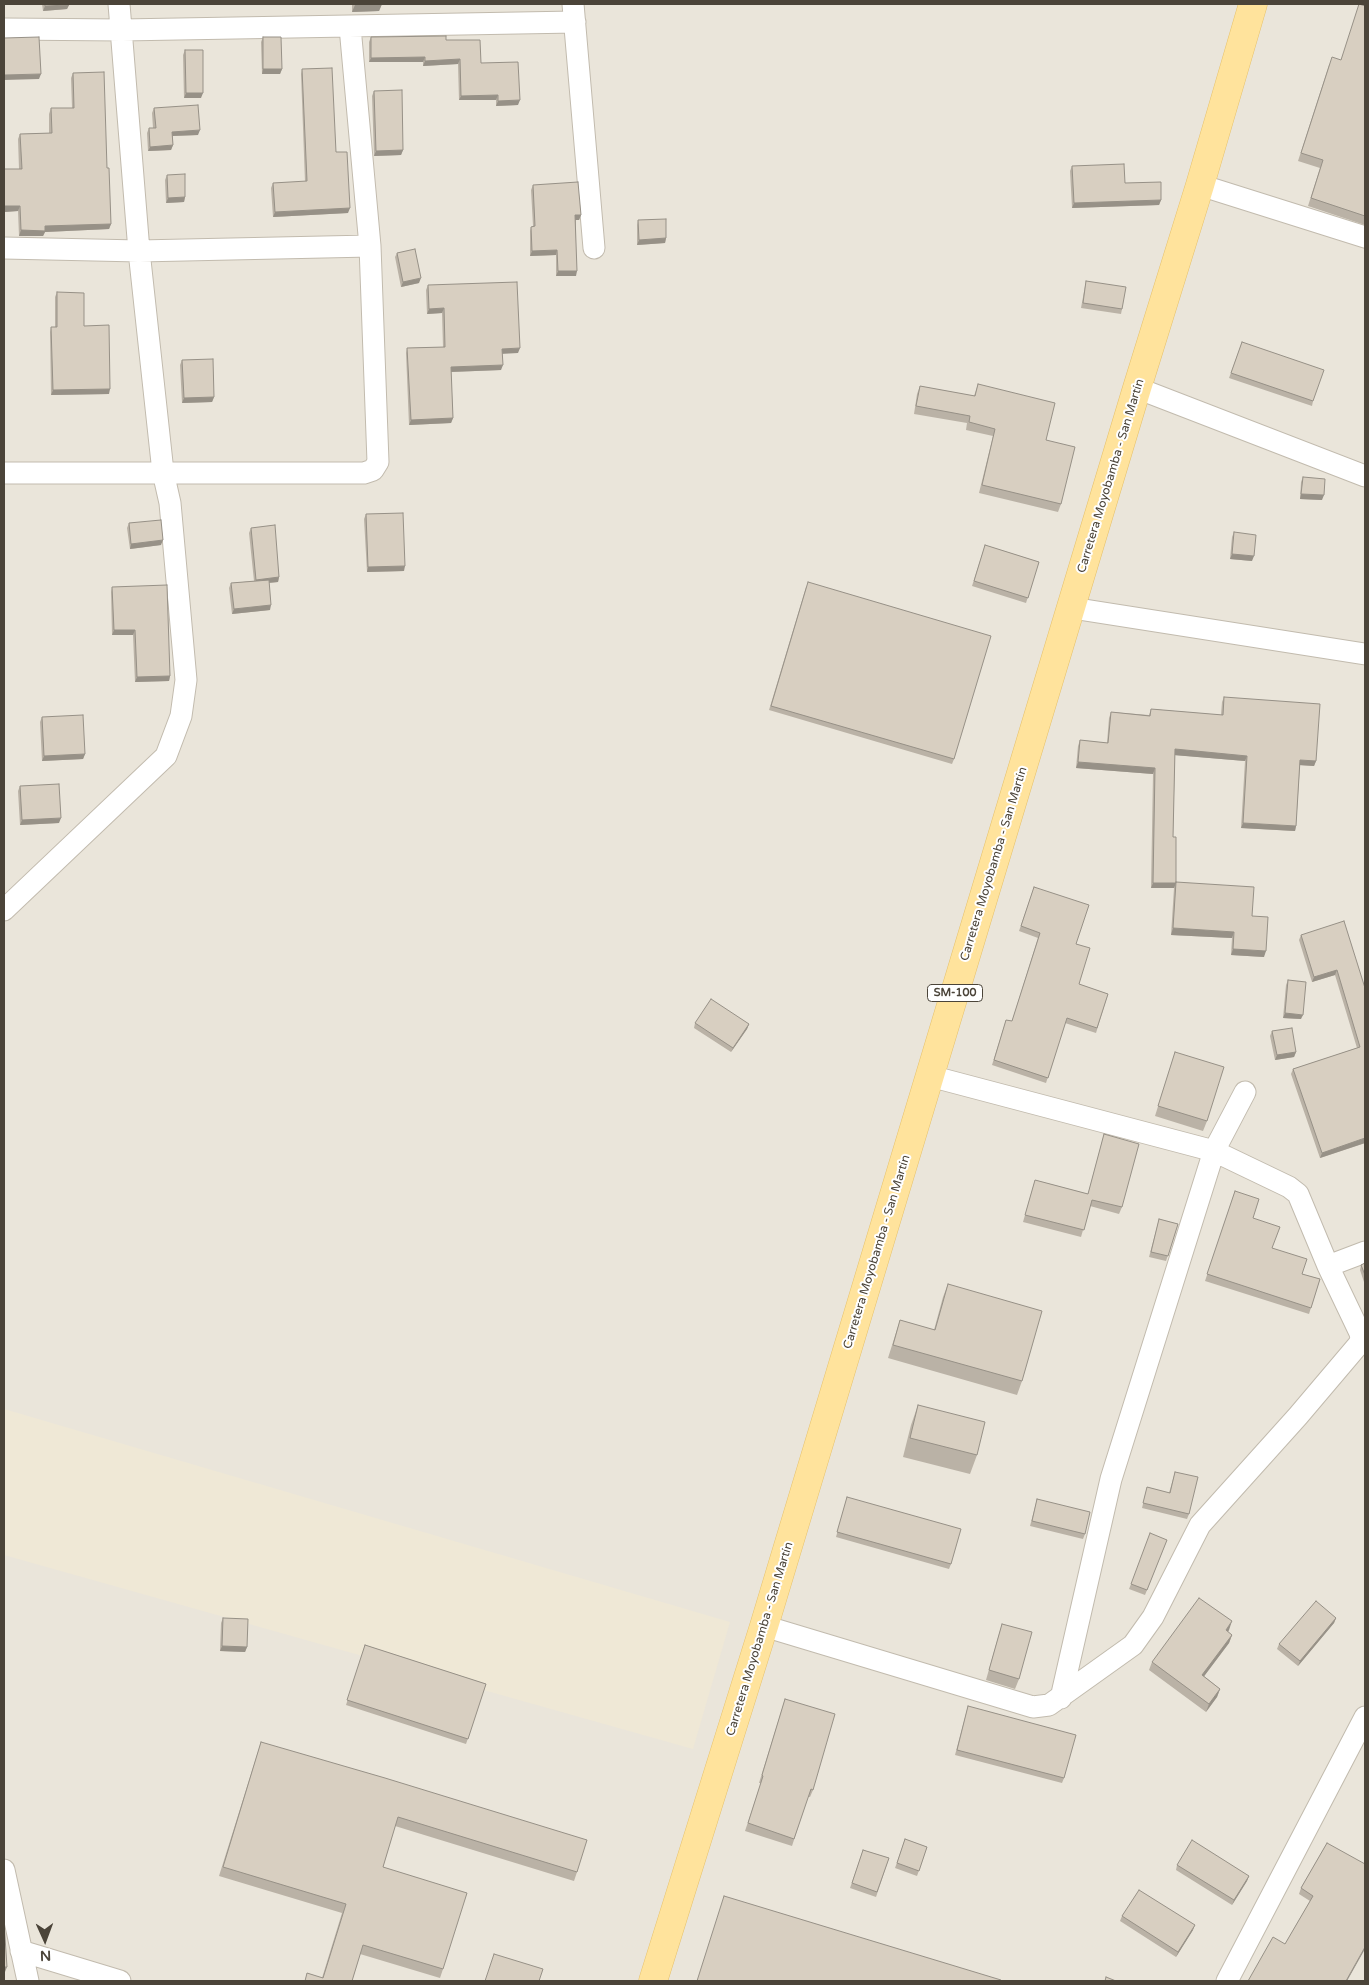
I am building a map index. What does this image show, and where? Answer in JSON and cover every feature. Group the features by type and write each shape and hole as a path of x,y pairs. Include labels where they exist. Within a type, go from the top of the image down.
{"main road":[{"name":"Carretera Moyobamba - San Martín","path":"653,1981 764,1626 1137,388 1200,185 1253,4"}],"street":[{"path":"4,910 166,756 181,716 186,680 170,503 163,472 139,251 119,4"},
{"path":"4,29 122,30 350,27 574,13 594,248"},
{"path":"4,473 364,473 373,470 378,462 370,246 350,27"},
{"path":"1200,185 1365,237"},
{"path":"4,248 139,251 370,246"},
{"path":"1137,388 1365,476"},
{"path":"1072,608 1365,654"},
{"path":"764,1626 1033,1707 1049,1706 1133,1645 1153,1617 1200,1525 1359,1344 1360,1333 1295,1191 1214,1151 930,1076"},
{"path":"1061,1698 1112,1479 1214,1151 1245,1092"},
{"path":"1328,1266 1365,1252"},
{"path":"1227,1981 1365,1717"},
{"path":"4,1870 28,1981"},
{"path":"21,1951 120,1981"}],"shaded area":[{"path":"4,4 1365,4 1365,1981 4,1981"},
{"path":"4,1409 730,1622 693,1749 4,1555"}],"building":[{"path":"45,4 69,4 69,5 45,6"},
{"path":"1359,4 1365,6 1365,216 1311,198 1323,160 1301,153 1332,57 1341,60"},
{"path":"446,36 446,40 480,40 481,63 518,62 520,100 498,101 498,95 461,96 460,59 425,61 425,57 371,58 371,37"},
{"path":"39,37 41,74 4,75 4,38"},
{"path":"263,37 281,37 282,69 263,69"},
{"path":"185,50 203,50 203,93 186,93"},
{"path":"332,68 336,152 347,152 350,208 275,212 273,183 307,181 302,69"},
{"path":"104,72 111,224 45,226 45,231 21,230 20,206 4,206 4,169 22,169 20,134 52,133 51,108 74,108 73,73"},
{"path":"402,90 403,150 376,151 374,91"},
{"path":"198,105 200,130 172,132 173,145 150,147 149,128 156,128 154,108"},
{"path":"1124,164 1125,183 1161,182 1161,200 1074,203 1072,166"},
{"path":"185,174 185,197 168,198 167,175"},
{"path":"578,182 581,215 575,215 577,271 558,271 557,250 532,251 531,227 535,226 533,185"},
{"path":"666,219 666,238 639,240 638,220"},
{"path":"415,249 421,278 403,282 397,253"},
{"path":"1086,281 1126,287 1122,309 1083,303"},
{"path":"517,282 520,348 502,349 503,365 451,367 453,418 411,420 407,348 445,347 444,308 429,309 428,285"},
{"path":"57,292 84,293 84,326 109,325 110,389 53,390 51,327 57,327"},
{"path":"1242,342 1324,370 1313,401 1231,373"},
{"path":"213,359 214,397 184,398 182,360"},
{"path":"978,384 1055,403 1046,440 1075,447 1061,504 982,485 995,429 969,422 970,416 916,406 920,386 975,396"},
{"path":"1303,477 1325,479 1324,495 1301,494"},
{"path":"403,513 405,566 368,567 366,514"},
{"path":"161,520 163,540 131,544 129,523"},
{"path":"275,525 279,577 256,580 251,528"},
{"path":"1234,532 1256,535 1254,556 1232,554"},
{"path":"985,545 1039,562 1028,598 974,581"},
{"path":"269,580 271,605 234,609 231,583"},
{"path":"808,582 991,636 954,759 771,706"},
{"path":"167,585 170,676 137,677 135,630 114,630 112,587"},
{"path":"1224,697 1320,704 1316,761 1300,760 1296,826 1243,823 1247,756 1175,749 1173,837 1176,837 1176,883 1153,883 1155,768 1078,762 1080,740 1108,743 1111,712 1150,716 1151,709 1223,715"},
{"path":"83,715 85,754 44,756 42,717"},
{"path":"59,784 61,818 22,820 20,786"},
{"path":"1176,882 1254,887 1252,916 1268,917 1266,951 1233,949 1234,932 1173,928"},
{"path":"1034,887 1089,905 1076,944 1090,948 1079,984 1108,994 1097,1028 1067,1018 1048,1078 994,1060 1006,1020 1012,1021 1040,933 1021,926"},
{"path":"1344,921 1365,988 1365,1138 1322,1153 1293,1069 1360,1047 1337,970 1314,977 1301,935"},
{"path":"1288,980 1306,982 1303,1015 1285,1013"},
{"path":"711,999 749,1024 733,1048 695,1023"},
{"path":"1292,1028 1296,1052 1277,1055 1272,1031"},
{"path":"1175,1052 1224,1067 1207,1121 1158,1106"},
{"path":"1104,1134 1139,1144 1122,1207 1092,1200 1084,1230 1025,1215 1035,1180 1088,1194"},
{"path":"1235,1191 1259,1199 1253,1218 1280,1227 1272,1248 1307,1259 1302,1274 1320,1279 1311,1308 1207,1274"},
{"path":"1159,1219 1178,1224 1168,1256 1151,1252"},
{"path":"1365,1263 1365,1275 1361,1265"},
{"path":"948,1284 1042,1311 1022,1381 893,1345 900,1320 935,1330"},
{"path":"918,1405 985,1422 977,1455 910,1438"},
{"path":"1175,1472 1198,1477 1189,1514 1143,1503 1147,1487 1170,1493"},
{"path":"847,1497 961,1529 951,1564 837,1532"},
{"path":"1037,1499 1090,1512 1085,1534 1032,1521"},
{"path":"1150,1533 1167,1540 1147,1590 1131,1584"},
{"path":"1199,1598 1232,1621 1226,1630 1232,1635 1202,1675 1220,1689 1209,1704 1152,1662"},
{"path":"1316,1601 1336,1618 1300,1661 1279,1644"},
{"path":"223,1618 248,1619 247,1647 222,1646"},
{"path":"1002,1624 1032,1632 1019,1679 989,1670"},
{"path":"365,1645 486,1684 468,1739 347,1700"},
{"path":"785,1699 835,1714 813,1790 811,1789 794,1839 748,1823"},
{"path":"968,1706 1076,1735 1064,1778 957,1750"},
{"path":"261,1742 587,1840 577,1872 398,1817 383,1867 467,1893 443,1969 363,1945 352,1981 305,1981 307,1973 323,1978 346,1904 223,1867"},
{"path":"905,1839 927,1847 919,1871 897,1863"},
{"path":"1192,1840 1249,1876 1234,1900 1177,1865"},
{"path":"1327,1843 1365,1864 1365,1947 1346,1981 1248,1981 1273,1937 1285,1944 1313,1896 1301,1888"},
{"path":"863,1850 889,1858 877,1892 852,1883"},
{"path":"1139,1890 1195,1925 1178,1952 1122,1916"},
{"path":"724,1896 1001,1980 1001,1981 697,1981"},
{"path":"4,1922 7,1967 4,1967"},
{"path":"494,1954 543,1969 539,1981 485,1981"},
{"path":"1106,1977 1116,1981 1105,1981"}]}
